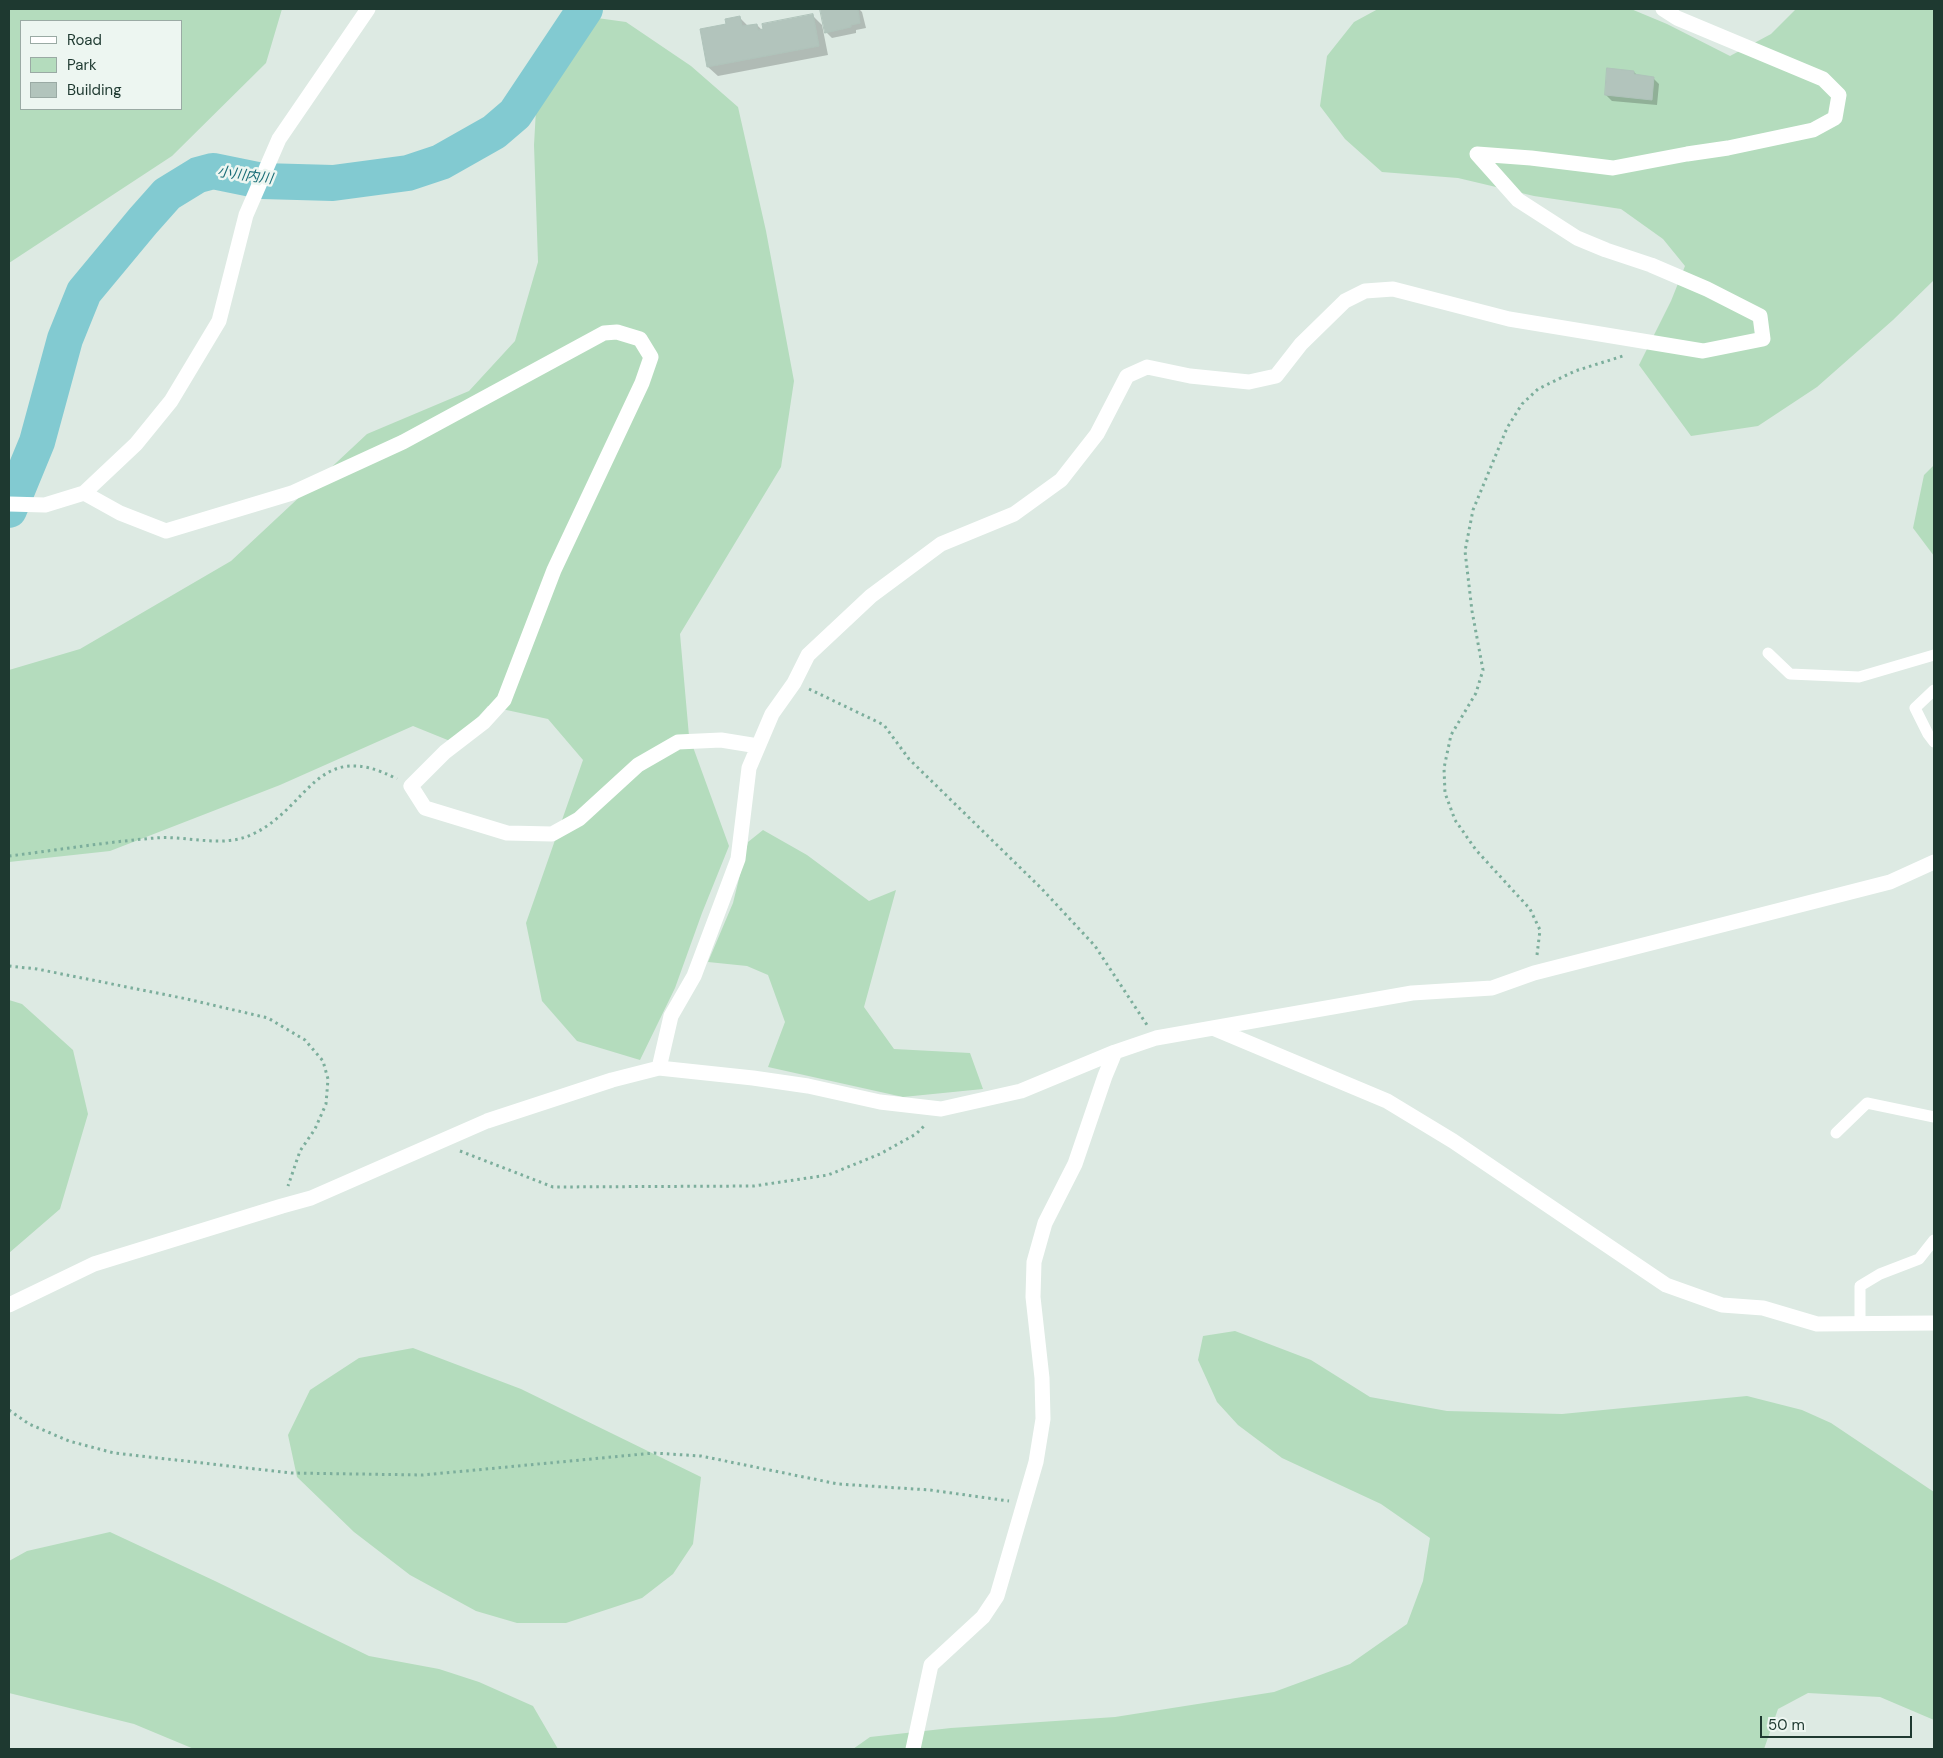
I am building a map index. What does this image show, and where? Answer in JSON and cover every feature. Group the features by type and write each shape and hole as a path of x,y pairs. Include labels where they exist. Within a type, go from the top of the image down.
{"street":[{"path":"9,504 46,505 84,493 136,444 171,401 218,321 246,215 279,139 368,9"},
{"path":"659,1068 671,1016 694,976 738,859 749,768 772,714 794,683 808,655 872,596 942,544 1014,514 1061,480 1097,434 1127,376 1147,367 1190,376 1248,382 1276,376 1301,344 1345,301 1364,291 1393,289 1509,319 1703,351 1763,339 1760,316 1707,289 1651,265 1606,250 1578,238 1518,200 1477,154 1531,158 1613,168 1728,148 1813,130 1835,118 1839,95 1823,79 1677,18 1663,9"},
{"path":"84,493 120,513 166,531 292,493 403,442 604,333 616,332 640,339 651,357 642,383 554,570 504,700 484,722 444,752 410,786 426,808 507,833 552,834 579,819 638,764 678,742 721,740 758,746"},
{"path":"9,1305 94,1264 311,1198 444,1139 505,1115 612,1080 659,1068 753,1078 808,1086 880,1102 941,1109 1021,1091 1115,1052 1156,1038 1412,992 1492,988 1534,973 1890,882 1934,862"},
{"path":"1213,1028 1387,1101 1453,1141 1666,1285 1722,1305 1763,1308 1817,1324 1934,1323"},
{"path":"913,1749 931,1665 983,1617 997,1596 1036,1462 1043,1419 1042,1378 1033,1298 1034,1262 1045,1224 1075,1164 1104,1076 1115,1052"}],"lane":[{"path":"1768,653 1790,674 1859,677 1934,655"},
{"path":"1934,690 1915,708 1934,742"},
{"path":"1836,1133 1867,1103 1934,1117"},
{"path":"1860,1323 1860,1286 1880,1274 1919,1259 1934,1240"}],"path":[{"path":"1534,973 1540,930 1530,909 1476,850 1455,820 1445,793 1444,768 1451,735 1476,693 1483,670 1472,611 1465,551 1473,510 1507,428 1522,404 1538,389 1575,371 1626,356"},
{"path":"794,683 884,725 909,759 1041,888 1095,946 1156,1038"},
{"path":"9,856 158,838 222,842 252,835 274,821 310,785 336,768 357,766 384,773 410,786"},
{"path":"9,966 37,969 187,999 268,1018 304,1040 323,1061 328,1079 326,1104 315,1130 300,1151 282,1206"},
{"path":"444,1139 458,1150 554,1187 754,1186 828,1175 880,1154 916,1134 941,1109"},
{"path":"9,1410 28,1424 69,1441 114,1453 291,1473 423,1475 654,1453 701,1456 838,1484 930,1490 1024,1503"}],"green space":[{"path":"9,9 282,9 266,63 172,156 9,263"},
{"path":"1378,9 1631,9 1667,24 1730,56 1771,34 1796,9 1934,9 1934,280 1893,320 1817,387 1758,426 1691,436 1639,365 1671,301 1685,266 1663,239 1621,209 1534,196 1458,178 1382,172 1345,139 1320,106 1327,56 1354,22"},
{"path":"568,14 626,22 691,66 738,107 766,231 794,381 781,467 680,634 689,736 729,846 675,988 640,1060 577,1041 542,1001 526,923 583,760 548,719 488,706 455,743 413,726 280,785 110,851 9,862 9,670 80,649 231,561 367,434 469,391 515,341 538,262 534,145 539,56"},
{"path":"1934,465 1934,556 1913,528 1924,475"},
{"path":"763,830 807,855 869,901 896,890 864,1007 894,1049 970,1053 983,1089 903,1097 768,1067 785,1022 768,975 747,966 708,962 733,903 748,842"},
{"path":"9,1000 22,1004 73,1050 88,1114 60,1209 9,1253"},
{"path":"1235,1331 1311,1360 1370,1397 1447,1411 1562,1414 1747,1396 1802,1410 1831,1423 1934,1492 1934,1720 1880,1697 1808,1693 1778,1709 1764,1749 853,1749 870,1737 951,1728 1115,1717 1274,1692 1350,1664 1407,1624 1423,1581 1430,1538 1381,1504 1282,1458 1238,1425 1217,1402 1198,1360 1203,1336"},
{"path":"413,1348 521,1389 701,1477 693,1544 673,1574 642,1598 566,1623 517,1623 476,1611 410,1575 354,1532 297,1477 288,1435 310,1390 359,1358"},
{"path":"110,1532 369,1656 439,1669 479,1682 533,1706 558,1749 194,1749 134,1724 9,1693 9,1561 27,1551"}],"building":[{"path":"820,9 858,9 860,23 825,33"},
{"path":"813,14 819,46 707,67 700,29 726,24 725,19 740,16 742,26 757,24 758,30 763,29 762,24"},
{"path":"1607,68 1634,71 1634,74 1654,77 1652,100 1605,95"}],"waterway":[{"name":"小川内川","path":"9,510 37,442 65,339 84,292 167,194 198,175 213,171 262,181 333,183 408,173 441,162 494,132 515,114 585,9"}]}
